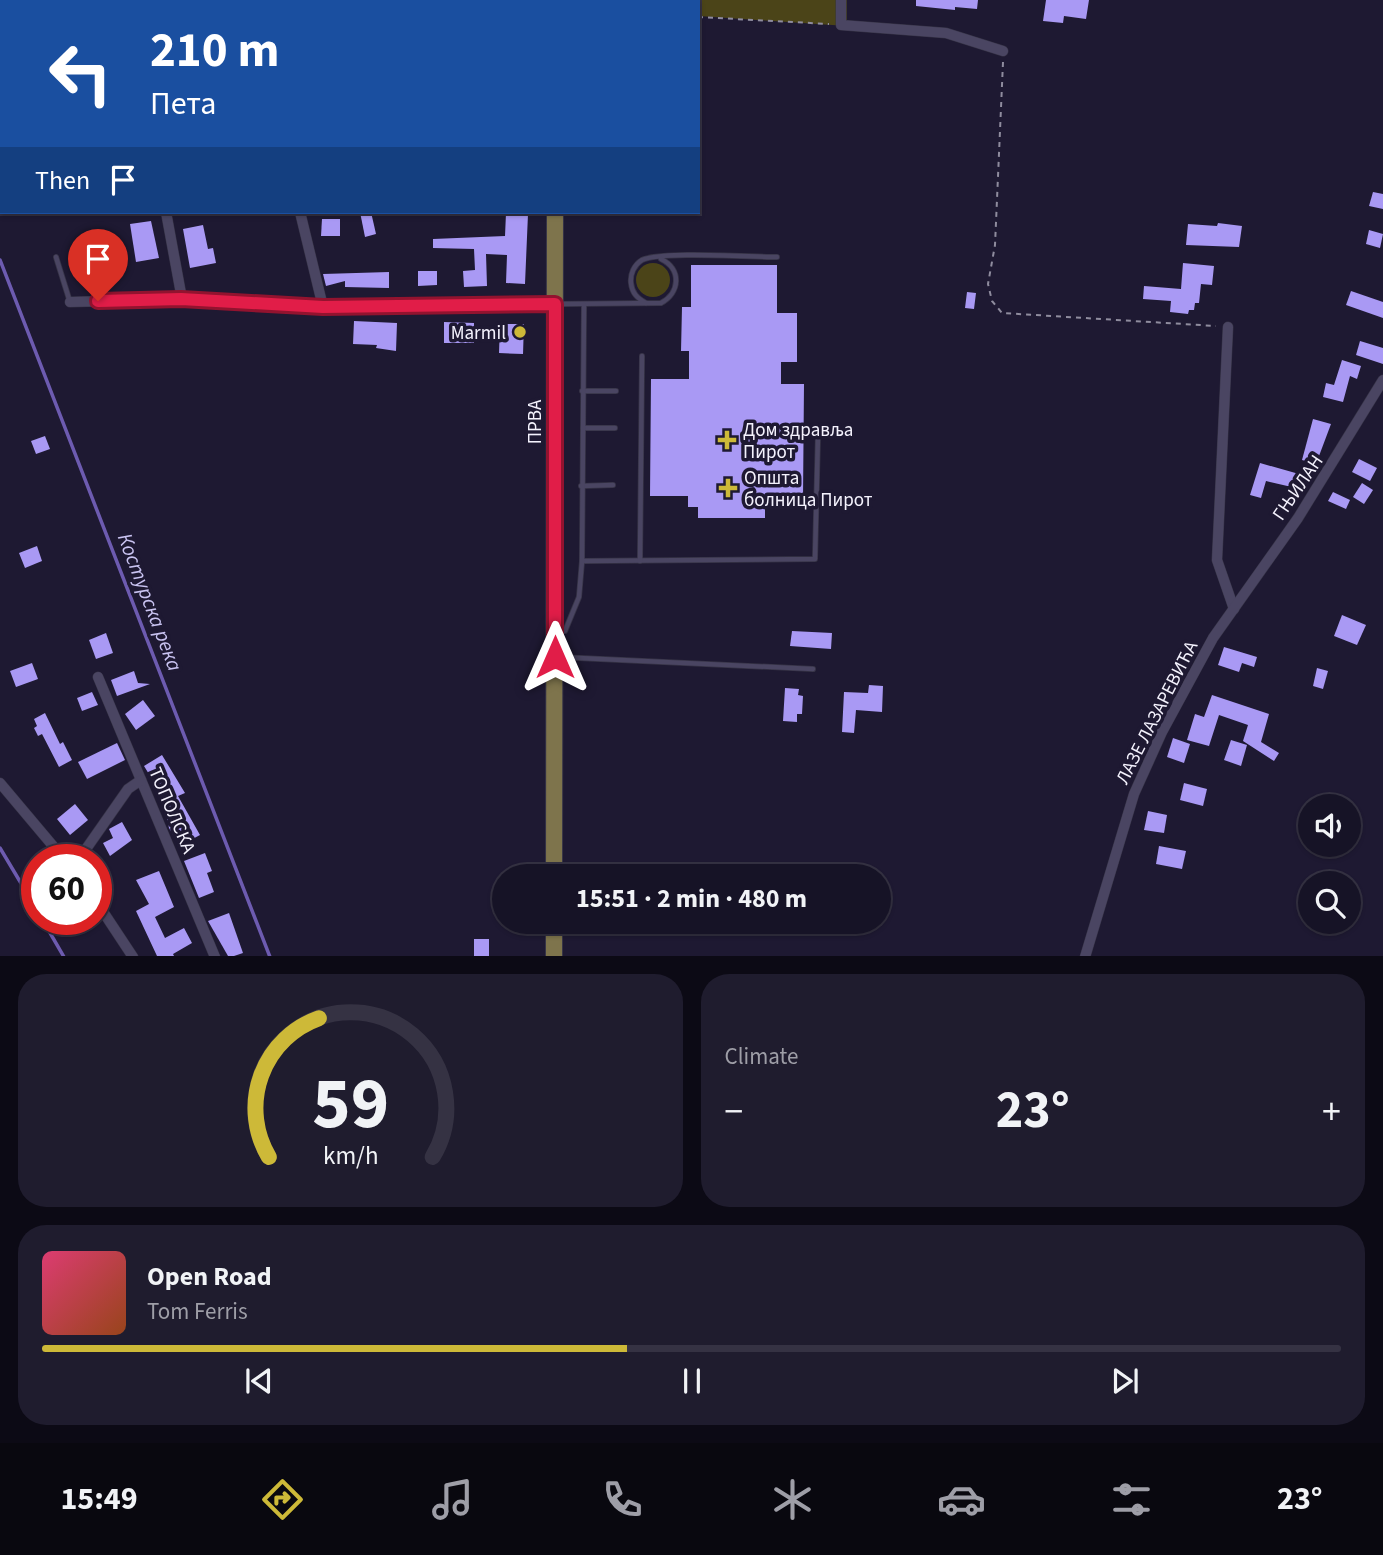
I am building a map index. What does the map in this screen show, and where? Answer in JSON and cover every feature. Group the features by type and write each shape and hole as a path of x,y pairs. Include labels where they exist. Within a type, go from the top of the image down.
{"main road":[{"name":"ПРВА","path":"554,864 555,214"},
{"path":"554,934 554,956"}],"street":[{"path":"841,0 841,25 946,33 1003,51"},
{"path":"166,214 181,299"},
{"path":"300,214 323,307"},
{"path":"70,302 181,299 323,307 555,304"},
{"path":"1228,327 1217,560 1234,609"},
{"name":"ГЊИЛАН","path":"1234,609 1298,518 1383,380"},
{"name":"ЛАЗЕ ЛАЗАРЕВИЋА","path":"1085,956 1134,794 1162,732 1213,638 1234,609"},
{"name":"ТОПОЛСКА","path":"98,677 215,956"},
{"path":"90,844 128,789 141,780"},
{"path":"0,783 51,844"},
{"path":"112,925 132,956"}],"lane":[{"path":"56,257 70,302"},
{"path":"646,303 634,293 631,286 633,270 644,259 777,257"},
{"path":"555,304 646,303 667,300 676,288 672,267 660,258"},
{"path":"555,631 565,631 577,606 582,561 584,305"},
{"path":"640,562 642,356"},
{"path":"582,391 616,391"},
{"path":"583,428 615,428"},
{"path":"582,561 815,559 818,434"},
{"path":"581,486 613,485"},
{"path":"555,657 813,669"}],"path":[{"path":"700,17 841,25"},
{"path":"1003,51 995,245 988,284 992,300 1002,313 1228,327"}],"shaded area":[{"path":"700,0 847,0 847,26 700,16"},
{"path":"653,263 665,268 670,280 665,292 653,297 641,292 636,280 641,268"}],"building":[{"path":"916,0 978,0 977,9 955,7 955,10 916,6"},
{"path":"1046,0 1089,0 1086,19 1064,16 1063,23 1043,21"},
{"path":"1373,192 1383,194 1383,209 1369,206"},
{"path":"360,214 371,214 376,234 365,237"},
{"path":"506,214 528,214 525,284 506,283 507,255 486,254 487,286 464,287 463,271 475,270 474,249 433,248 433,239 505,236"},
{"path":"322,219 340,219 340,236 321,236"},
{"path":"151,221 159,258 136,262 130,224"},
{"path":"1218,223 1242,226 1239,247 1186,245 1188,224 1217,226"},
{"path":"203,225 208,249 213,248 216,263 190,268 183,229"},
{"path":"1369,230 1383,234 1380,248 1366,244"},
{"path":"114,243 117,256 79,267 76,251"},
{"path":"1183,263 1214,266 1212,285 1201,284 1199,303 1195,303 1194,310 1189,310 1188,314 1170,312 1171,301 1143,299 1144,286 1181,289"},
{"name":"Дом здравља Пирот","path":"691,265 777,265 777,313 797,313 797,362 781,362 781,384 804,384 803,498 765,498 765,518 698,518 698,507 688,507 688,496 650,496 651,379 689,379 689,351 681,351 682,307 691,307"},
{"path":"418,271 437,271 437,285 418,286"},
{"path":"389,272 389,288 345,287 345,281 326,286 323,274"},
{"path":"1351,291 1383,302 1383,318 1346,305"},
{"path":"967,292 976,293 974,309 965,308"},
{"path":"354,321 397,323 396,351 376,348 377,345 353,344"},
{"path":"444,322 474,323 474,343 444,343"},
{"path":"500,324 524,324 523,354 499,353"},
{"path":"1360,341 1383,348 1383,364 1356,355"},
{"path":"1342,360 1361,366 1357,379 1350,376 1343,402 1323,397 1326,383 1334,385"},
{"path":"1313,419 1331,424 1316,464 1302,460"},
{"path":"45,436 50,449 36,454 31,441"},
{"path":"1359,459 1377,468 1370,481 1352,472"},
{"path":"1260,463 1299,474 1296,488 1266,481 1261,498 1250,495"},
{"path":"1362,483 1373,490 1364,504 1353,497"},
{"path":"1333,492 1350,500 1346,509 1328,501"},
{"path":"37,546 42,561 25,568 19,553"},
{"path":"1342,615 1366,625 1357,645 1334,636"},
{"path":"792,631 832,633 831,649 790,646"},
{"path":"106,633 113,653 96,659 89,640"},
{"path":"1224,647 1257,657 1254,667 1242,663 1239,672 1218,665"},
{"path":"32,663 38,679 16,687 10,671"},
{"path":"1317,668 1328,671 1323,689 1313,686"},
{"path":"134,671 138,683 150,684 117,696 111,680"},
{"path":"869,685 883,686 882,712 856,710 854,733 842,732 844,692 868,693"},
{"path":"785,688 799,689 798,695 803,696 802,714 797,714 797,722 783,721"},
{"path":"92,692 98,705 82,711 77,698"},
{"path":"1212,695 1269,714 1261,742 1279,753 1274,761 1243,741 1248,725 1219,715 1209,746 1187,740 1195,714 1204,717"},
{"path":"143,700 155,716 136,730 125,714"},
{"path":"45,713 60,744 63,742 72,760 59,767 42,734 38,736 34,728 37,726 34,719"},
{"path":"1173,738 1190,744 1184,763 1167,757"},
{"path":"1231,740 1247,745 1241,766 1224,760"},
{"path":"117,743 125,760 87,779 78,762"},
{"path":"162,755 185,793 178,796 200,835 185,843 182,837 176,840 169,828 167,819 174,815 144,766"},
{"path":"1184,783 1207,789 1203,806 1180,800"},
{"path":"75,804 88,820 70,835 57,819"},
{"path":"1148,811 1167,815 1164,833 1144,830"},
{"path":"122,822 132,840 112,855 112,844 103,843 113,838 109,829"},
{"path":"1159,846 1186,851 1182,869 1156,864"},
{"path":"205,853 212,871 207,873 214,892 199,898 184,861"},
{"path":"159,871 174,907 155,917 165,938 184,928 192,943 173,954 174,956 157,956 136,911 149,904 136,880"},
{"path":"229,913 243,953 234,956 228,956 208,921"},
{"path":"474,939 489,939 489,956 474,956"}],"waterway":[{"name":"Костурска река","path":"0,260 270,956"},
{"path":"0,848 21,883"},
{"path":"51,935 63,956"}],"place":[{"name":"Marmil","path":"520,332"},
{"name":"Дом здравља Пирот","path":"727,440"},
{"name":"Општа болница Пирот","path":"728,488"}],"route":[{"path":"98,301 181,299 323,307 555,304 555,657"}]}
